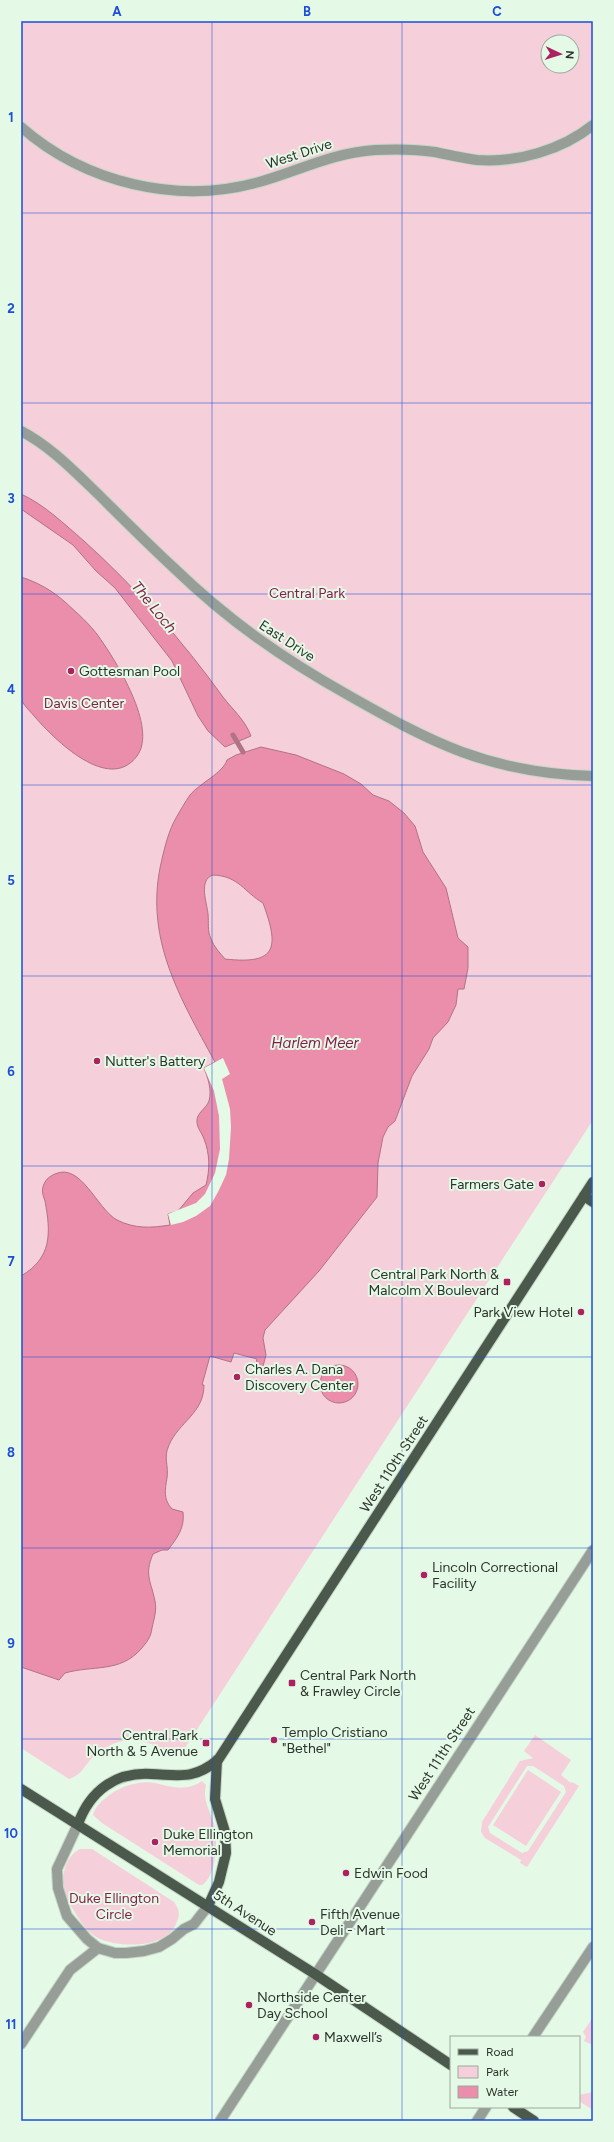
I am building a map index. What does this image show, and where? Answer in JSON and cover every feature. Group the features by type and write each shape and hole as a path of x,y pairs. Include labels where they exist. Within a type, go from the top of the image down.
{"main road":[{"name":"West 110th Street","path":"218,1760 593,1182"},
{"path":"584,1196 593,1202"},
{"path":"78,1824 88,1802 96,1793 115,1780 138,1774 182,1776 208,1768 218,1760"},
{"path":"208,1906 219,1882 226,1853 225,1832 215,1799 218,1760"},
{"name":"5th Avenue","path":"21,1789 315,1974 450,2064"},
{"path":"514,2108 534,2121"}],"street":[{"name":"West Drive","path":"21,127 58,154 111,179 142,187 193,191 242,186 260,182 327,158 373,150 403,149 478,160 506,159 534,154 552,148 580,134 593,125"},
{"name":"East Drive","path":"21,431 41,444 69,467 192,585 233,621 258,640 320,679 379,714 462,752 541,772 593,776"},
{"name":"West 111th Street","path":"220,2121 593,1550"},
{"path":"78,1824 57,1869 58,1888 60,1900 67,1916 87,1939 98,1948 115,1953 126,1953 144,1951 159,1947 184,1929 194,1924 208,1906"},
{"path":"534,2036 593,1946"},
{"path":"21,2044 70,1970 98,1948"},
{"path":"477,2121 485,2108"}],"green space":[{"name":"Central Park","path":"21,21 593,21 593,1120 183,1751 171,1751 136,1740 124,1741 108,1746 99,1752 79,1773 69,1779 21,1748"},
{"path":"535,1735 571,1760 561,1775 571,1783 572,1782 579,1786 527,1867 520,1863 521,1860 485,1838 481,1832 482,1822 520,1761 533,1758 524,1751","holes":["527,1766 533,1766 564,1786 566,1792 528,1851 522,1853 490,1833 488,1827"]},
{"path":"528,1770 561,1792 526,1846 493,1825"},
{"name":"Duke Ellington Circle","path":"202,1781 206,1785 205,1795 214,1824 216,1848 211,1874 202,1885 199,1885 102,1823 93,1815 100,1803 111,1794 129,1785 149,1782 185,1788"},
{"name":"Duke Ellington Circle","path":"80,1849 92,1849 174,1902 179,1916 171,1932 152,1942 129,1945 107,1941 90,1933 72,1908 63,1886 63,1877 67,1863 72,1855"},
{"path":"593,2017 593,2045 584,2041 586,2037 583,2032"},
{"path":"593,2092 593,2110 580,2102 580,2095"}],"water":[{"path":"21,494 30,498 62,522 122,577 175,635 242,720 251,736 225,747 208,731 198,716 172,661 115,588 96,571 73,545 21,509"},
{"name":"Gottesman Pool","path":"21,577 33,581 50,591 83,619 99,637 124,678 139,712 142,729 142,744 137,756 125,766 112,769 97,766 83,759 55,738 22,701 20,691"},
{"name":"Harlem Meer","path":"261,747 296,755 344,774 361,784 373,795 389,801 404,813 415,826 423,852 446,888 458,938 468,947 468,968 464,989 458,989 456,1005 448,1022 433,1038 429,1049 412,1076 395,1121 388,1127 383,1137 378,1163 377,1197 319,1271 265,1330 263,1338 266,1355 262,1370 255,1368 257,1359 234,1353 231,1362 210,1356 202,1385 204,1385 203,1395 200,1403 196,1410 173,1437 166,1454 166,1498 172,1509 183,1512 183,1523 180,1532 168,1550 162,1550 153,1554 150,1561 149,1578 156,1608 151,1634 141,1649 133,1657 124,1662 106,1667 65,1673 59,1680 21,1667 21,1276 39,1261 47,1244 48,1224 43,1189 48,1178 55,1174 64,1172 73,1175 81,1180 117,1220 130,1225 143,1227 170,1225 168,1214 178,1211 193,1193 206,1185 209,1167 208,1156 206,1145 198,1126 197,1119 208,1104 210,1097 209,1084 204,1068 215,1062 177,989 168,965 161,940 157,914 157,887 162,859 168,838 183,806 194,791 216,774 225,765 227,760 236,755","holes":["213,875 222,876 235,881 263,903 268,918 272,942 270,950 265,956 256,959 243,960 225,959 212,942 204,892 208,878"]},
{"path":"339,1365 352,1371 358,1384 352,1397 339,1403 326,1397 320,1384 326,1371"}],"pier":[{"path":"223,1058 230,1074 222,1079 230,1109 231,1127 229,1159 226,1175 210,1206 196,1216 183,1222 171,1225 168,1214 196,1203 205,1194 215,1173 220,1149 219,1116 214,1091 204,1068"}],"waterway":[{"name":"The Loch","path":"233,735 243,752"}],"place":[{"name":"Gottesman Pool","path":"71,671"},
{"name":"Nutter's Battery","path":"97,1061"},
{"name":"Farmers Gate","path":"542,1184"},
{"name":"Central Park North & Malcolm X Boulevard","path":"507,1282"},
{"name":"Park View Hotel","path":"581,1312"},
{"name":"Charles A. Dana Discovery Center","path":"237,1377"},
{"name":"Lincoln Correctional Facility","path":"424,1575"},
{"name":"Central Park North & Frawley Circle","path":"292,1683"},
{"name":"Templo Cristiano \"Bethel\"","path":"274,1740"},
{"name":"Central Park North & 5 Avenue","path":"206,1743"},
{"name":"Duke Ellington Memorial","path":"155,1842"},
{"name":"Edwin Food","path":"346,1873"},
{"name":"Fifth Avenue Deli - Mart","path":"312,1922"},
{"name":"Northside Center Day School","path":"249,2005"},
{"name":"Maxwell’s","path":"316,2037"}],"park label":[{"name":"Davis Center","path":"84,703"}]}
